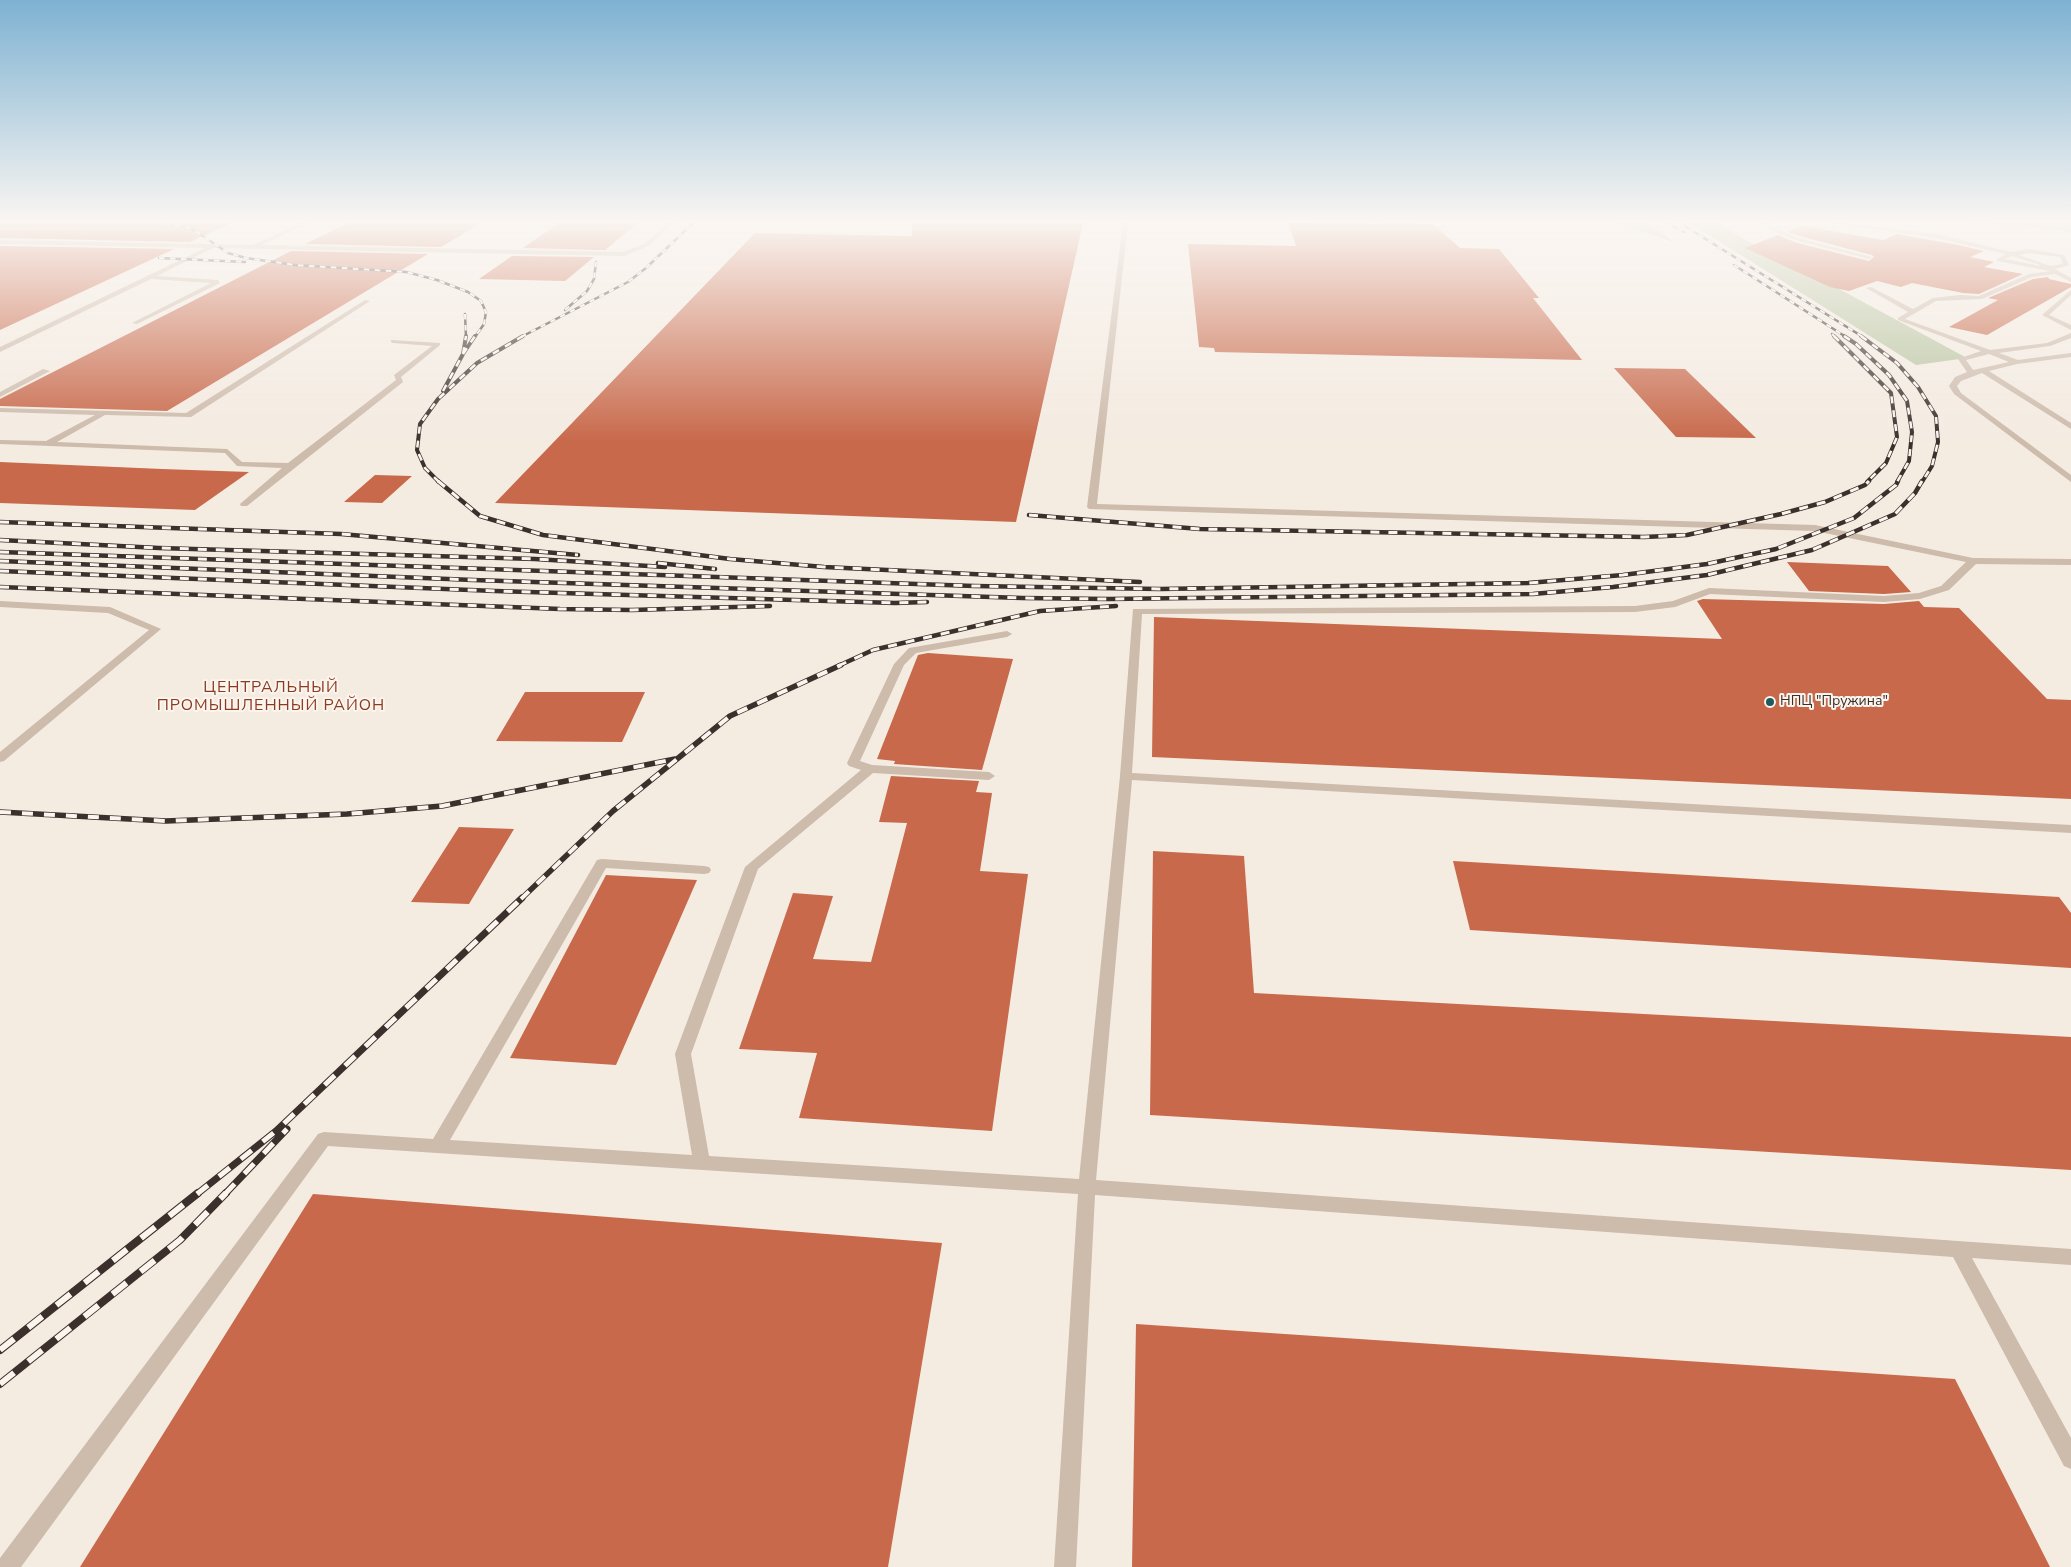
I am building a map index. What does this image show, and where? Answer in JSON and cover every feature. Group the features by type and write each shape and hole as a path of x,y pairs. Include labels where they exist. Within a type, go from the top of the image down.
{"lane":[{"path":"0,350 110,296"},
{"path":"135,324 190,296"},
{"path":"1116,296 1092,508 1815,528 1973,560 2071,562"},
{"path":"1884,296 1913,312"},
{"path":"1984,296 1980,298 1935,299 1900,319 2016,362"},
{"path":"2066,296 2045,315 2071,328"},
{"path":"0,410 188,415 367,301"},
{"path":"1971,373 1962,359 1987,352 2048,345 2071,335"},
{"path":"244,504 400,380 397,377 438,344 393,341"},
{"path":"2071,355 2016,362 1971,373 1958,379 1953,386 1958,394 2071,479"},
{"path":"1983,370 2071,427"},
{"path":"0,395 46,371"},
{"path":"46,444 104,413"},
{"path":"0,442 228,451 240,464 290,466"},
{"path":"1065,1567 1087,1187 1126,776 1137,611 1635,609 1675,604 1709,591 1884,599 1920,596 1945,588 1973,560"},
{"path":"0,604 110,610 156,629 0,758"},
{"path":"989,776 870,769 853,763 899,664 913,650 1007,634"},
{"path":"702,1162 682,1054 752,867 870,769"},
{"path":"1126,776 2071,829"},
{"path":"438,1146 602,863 704,870"},
{"path":"6,1567 324,1139 1087,1187 2071,1257"},
{"path":"1958,1249 2071,1459"}],"green space":[{"path":"1806,296 1852,296 1967,358 1916,365"}],"building":[{"path":"0,296 73,296 0,330"},
{"path":"202,296 358,296 167,411 0,406 0,399"},
{"path":"694,296 1067,296 1016,522 495,503"},
{"path":"1194,296 1537,296 1539,298 1533,298 1582,360 1215,352 1214,348 1199,347"},
{"path":"1992,296 2055,296 1987,335 1949,327 1998,300 1988,298"},
{"path":"1614,368 1685,369 1756,438 1676,437"},
{"path":"0,462 249,472 195,510 0,503"},
{"path":"375,475 412,476 382,503 344,502"},
{"path":"1787,562 1888,566 1911,592 1884,594 1809,591"},
{"path":"1703,599 1884,604 1919,601 1924,607 1959,608 2047,699 2071,700 2071,799 1152,757 1154,617 1722,639 1697,601"},
{"path":"928,653 1013,659 982,770 894,764 895,761 877,759 918,655"},
{"path":"525,692 645,692 622,742 496,741"},
{"path":"891,776 979,781 976,792 992,793 980,871 1028,874 992,1131 799,1118 817,1053 739,1049 793,893 833,896 813,959 871,962 907,823 879,822"},
{"path":"459,827 514,829 469,904 411,902"},
{"path":"1153,851 1244,856 1254,993 2071,1037 2071,1170 1150,1115"},
{"path":"1453,861 2059,897 2071,913 2071,968 1470,930"},
{"path":"606,875 697,880 616,1065 510,1058"},
{"path":"313,1194 942,1243 888,1567 80,1567"},
{"path":"1136,1324 1955,1379 2050,1567 1132,1567"}],"railway":[{"path":"474,296 481,301 486,312 484,324 475,337"},
{"path":"565,310 581,296"},
{"path":"521,337 601,296"},
{"path":"1782,296 1846,337"},
{"path":"1797,296 1863,337"},
{"path":"465,314 466,336"},
{"path":"1832,334 1891,393 1897,437 1886,463 1867,482"},
{"path":"463,354 466,336"},
{"path":"463,354 475,336"},
{"path":"438,481 425,468 417,450 420,424 438,399 477,363 523,336"},
{"path":"1844,336 1856,344 1889,375 1907,401 1912,432 1909,461 1897,482"},
{"path":"1861,336 1897,363 1918,387 1936,416 1938,442 1932,466 1922,482"},
{"path":"443,391 463,354"},
{"path":"438,481 480,516 543,535 730,559 824,567 1140,582"},
{"path":"1029,515 1200,529 1644,537 1687,535 1781,514 1825,502 1865,485 1869,481"},
{"path":"0,552 974,586 1160,589 1528,583 1623,575 1707,564 1776,549 1854,518 1896,485 1898,481"},
{"path":"0,561 473,580 1022,598 1108,599 1533,594 1613,587 1707,575 1812,550 1895,514 1915,493 1922,481"},
{"path":"0,522 341,534 578,555"},
{"path":"0,540 159,548 535,559 665,567"},
{"path":"658,563 715,569"},
{"path":"0,571 495,591 895,603 927,602"},
{"path":"0,587 560,609 632,610 770,606"},
{"path":"838,666 873,650 1040,611 1116,606"},
{"path":"521,899 613,811 730,716 841,665"},
{"path":"0,812 166,821 347,814 442,806 675,759"},
{"path":"197,1194 276,1131 522,898"},
{"path":"225,1194 287,1129"},
{"path":"0,1350 198,1193"},
{"path":"0,1384 180,1240 226,1193"}],"place":[{"name":"НПЦ \"Пружина\"","path":"1770,702"}],"district":[{"name":"ЦЕНТРАЛЬНЫЙ ПРОМЫШЛЕННЫЙ РАЙОН","path":"271,697"}]}
